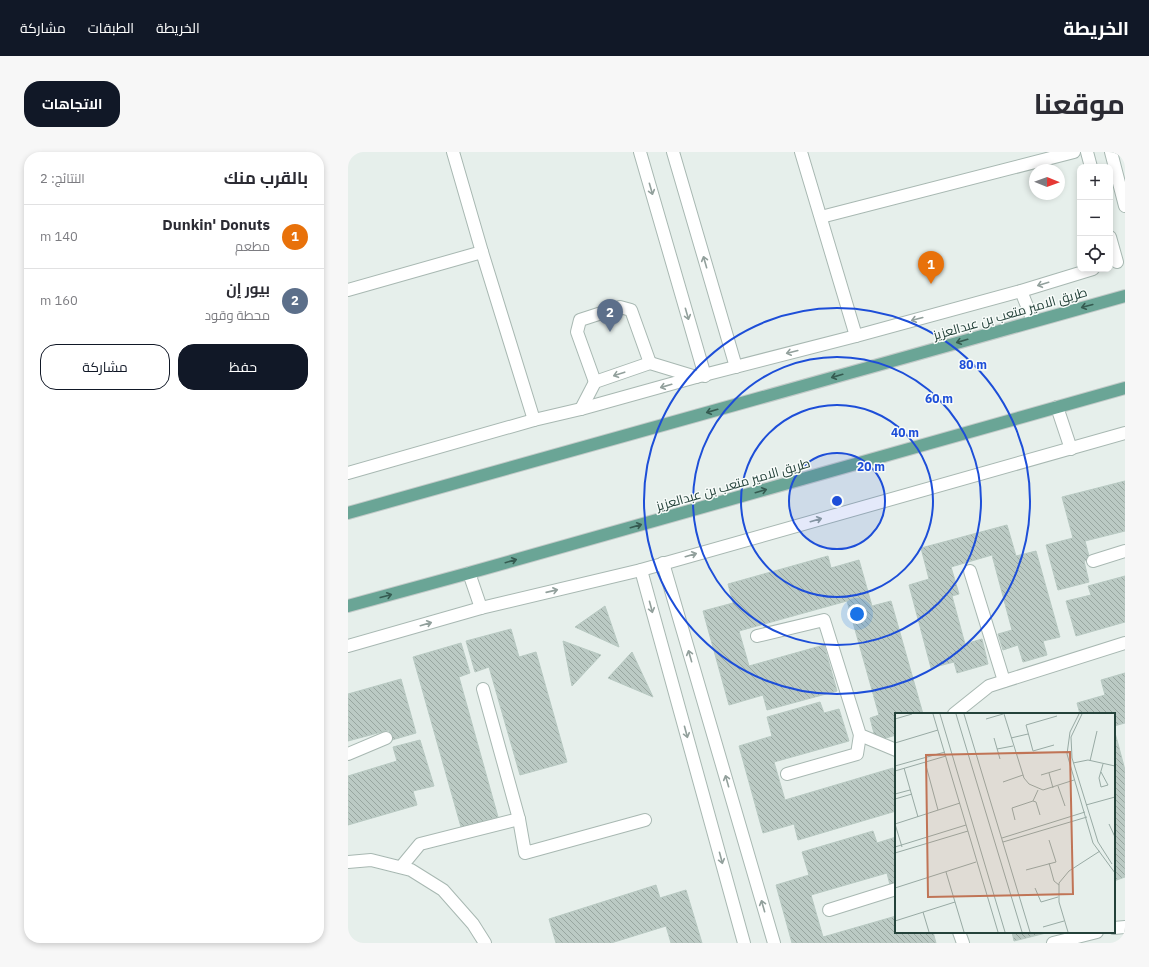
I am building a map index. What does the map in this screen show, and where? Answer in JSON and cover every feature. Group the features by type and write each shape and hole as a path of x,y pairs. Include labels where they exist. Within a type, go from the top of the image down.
{"main road":[{"name":"طريق الامير متعب بن عبدالعزيز","path":"348,513 1125,296"},
{"name":"طريق الامير متعب بن عبدالعزيز","path":"348,606 1125,388"}],"street":[{"path":"453,152 534,420"},
{"path":"640,152 700,376"},
{"path":"673,152 736,367"},
{"path":"801,152 856,336"},
{"path":"821,217 1074,152"},
{"path":"1087,152 1090,164"},
{"path":"1111,152 1125,206"},
{"path":"1113,248 1117,262"},
{"path":"348,290 482,252"},
{"path":"348,473 534,420 581,409 700,376 856,336 1083,272"},
{"path":"1021,290 1033,321"},
{"path":"595,382 577,332 580,320 620,307 631,310 650,363"},
{"path":"581,409 595,382 650,363 700,376"},
{"path":"1057,407 1071,449"},
{"path":"348,646 481,608 641,570 1125,433"},
{"path":"1094,561 1125,551"},
{"path":"663,563 774,943"},
{"path":"641,570 744,943"},
{"path":"970,570 1004,681"},
{"path":"469,573 481,608"},
{"path":"757,636 824,620 860,735 857,754 787,774"},
{"path":"955,713 989,686 1125,643"},
{"path":"483,689 519,819 525,853 645,820"},
{"path":"860,735 895,750"},
{"path":"348,754 386,738"},
{"path":"401,867 420,844 519,819"},
{"path":"348,862 371,860 411,870 443,890 473,924 485,943"},
{"path":"829,910 895,889"},
{"path":"1115,928 1125,927"},
{"path":"959,933 963,943"},
{"path":"1053,943 1093,933"}],"building":[{"path":"1125,481 1125,531 1085,541 1090,560 1084,561 1089,582 1058,590 1046,545 1073,538 1062,497"},
{"path":"1007,525 1016,556 1036,551 1060,637 1043,641 1047,655 1023,662 1018,645 1003,650 998,634 1012,630 992,555 951,567 959,594 952,596 965,644 982,639 988,664 957,673 954,662 931,668 909,585 929,579 921,548"},
{"path":"828,556 831,568 859,560 872,606 891,601 923,713 895,713 895,735 876,741 870,718 879,715 847,601 739,631 749,666 824,645 837,691 767,710 763,695 729,705 703,611 733,603 728,584"},
{"path":"1125,576 1125,622 1076,636 1066,601 1091,595 1088,586"},
{"path":"605,606 619,647 575,627"},
{"path":"511,629 519,657 536,652 567,762 520,775 489,667 475,672 466,641"},
{"path":"563,641 601,655 572,686"},
{"path":"461,643 470,673 459,677 498,817 461,827 413,657"},
{"path":"632,652 653,697 608,678"},
{"path":"1125,673 1125,723 1115,726 1115,713 1080,713 1077,703 1105,695 1101,680"},
{"path":"401,679 416,733 392,740 389,730 348,741 348,694"},
{"path":"820,702 824,713 839,709 849,741 774,762 785,800 893,768 895,775 895,811 798,840 794,824 763,833 739,746 772,736 767,717"},
{"path":"1115,733 1125,770 1125,877 1115,881"},
{"path":"420,740 434,786 413,791 417,805 348,825 348,776 397,761 393,747"},
{"path":"873,831 877,843 895,837 895,883 890,885 887,873 811,895 823,937 895,916 895,933 933,933 936,943 792,943 776,885 809,875 802,852"},
{"path":"656,885 660,898 686,890 702,943 671,943 666,926 611,943 556,943 549,919"},
{"path":"1012,933 1046,933 1014,941"}],"place":[{"name":"Dunkin' Donuts","path":"931,284"},
{"name":"بيور إن","path":"610,332"}]}
